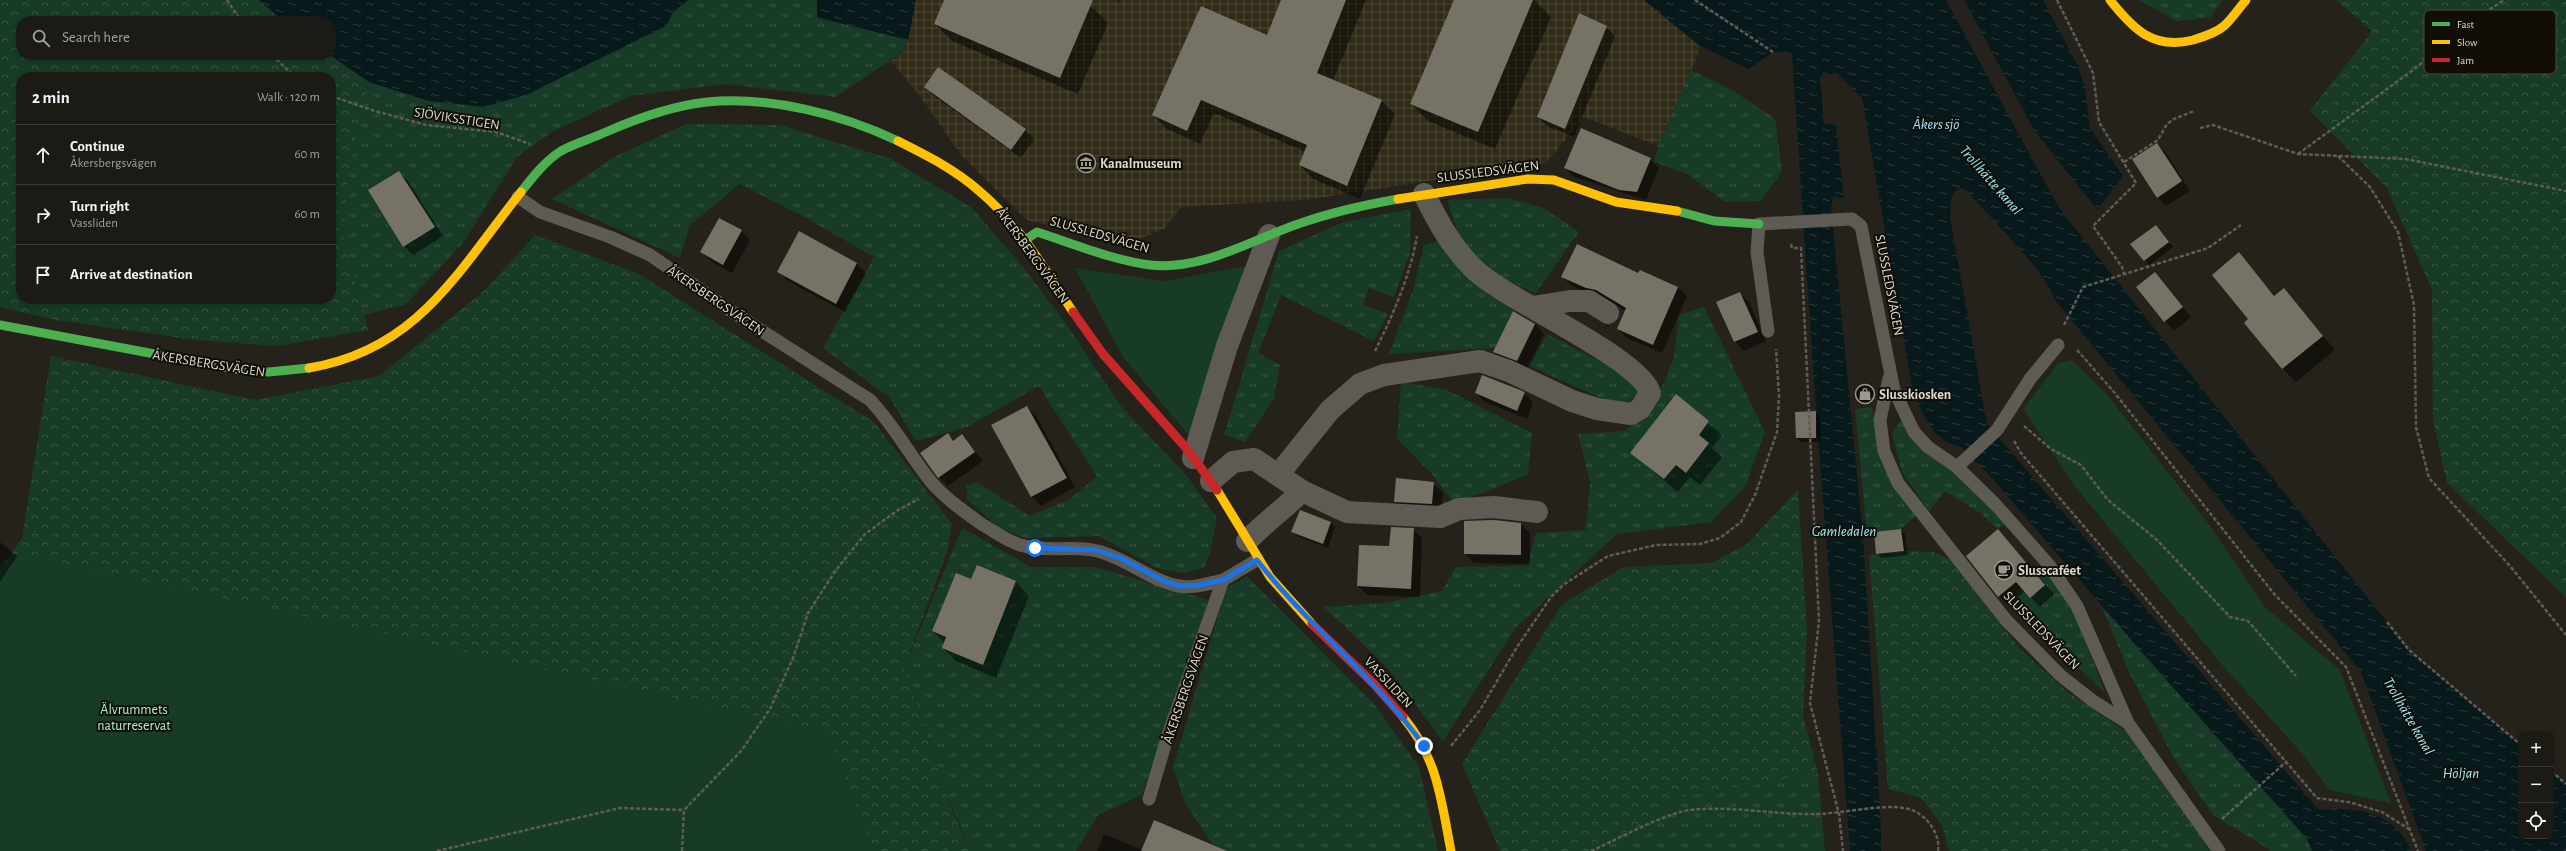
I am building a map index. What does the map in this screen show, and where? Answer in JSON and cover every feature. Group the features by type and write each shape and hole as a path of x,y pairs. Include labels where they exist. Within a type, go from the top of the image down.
{"street":[{"path":"2110,0 2125,20 2141,33 2156,41 2173,44 2210,34 2224,26 2246,0"},
{"name":"ÅKERSBERGSVÄGEN","path":"0,325 258,372 321,369 376,348 409,326 441,296 518,197 557,154 640,117 677,106 717,102 770,103 847,121 897,140 955,171 993,201 1026,240 1103,354 1211,481 1257,560"},
{"name":"SLUSSLEDSVÄGEN","path":"1026,240 1037,232 1125,260 1151,265 1176,265 1204,260 1300,222 1355,206 1424,194 1528,179 1554,180 1616,202 1663,207 1714,221 1759,224"},
{"path":"1278,475 1330,410 1360,384 1384,375 1480,361 1509,371 1572,401 1597,409 1631,414 1640,409 1650,393 1648,384 1638,374 1532,307 1492,284 1474,270 1440,228 1424,194"},
{"path":"1193,458 1227,346 1268,235"},
{"path":"1532,307 1570,301 1589,301 1608,313"},
{"path":"1211,481 1233,462 1254,460 1302,492 1347,512 1440,518 1459,509 1480,508 1537,512"},
{"path":"1247,541 1263,524 1280,512 1302,492"},
{"name":"VASSLIDEN","path":"1257,560 1282,592 1390,702 1412,729 1430,759 1451,851"}],"lane":[{"name":"ÅKERSBERGSVÄGEN","path":"518,197 540,212 610,237 650,255 740,317 870,400 885,416 915,462 939,490 962,510 999,535 1020,545 1096,550 1120,558 1166,582 1180,586 1199,585 1223,580 1257,560"},
{"name":"SLUSSLEDSVÄGEN","path":"1759,224 1852,219 1861,226 1865,236 1890,374 1901,408 1914,432 1928,447 1957,467 1995,504 2049,565 2077,606 2128,723 2219,851"},
{"path":"1759,224 1757,252 1768,331"},
{"path":"1957,467 2003,421 2030,379 2058,345"},
{"name":"SLUSSLEDSVÄGEN","path":"1890,374 1880,420 1884,451 1898,483 2006,620 2060,675 2093,701 2128,723"},
{"name":"ÅKERSBERGSVÄGEN","path":"1149,799 1167,738 1223,580"}],"path":[{"path":"228,0 238,16"},
{"path":"1695,0 1773,52"},
{"path":"2057,0 2093,73 2099,122 2136,183 2093,226 2122,267 2124,274"},
{"path":"2489,10 2504,0"},
{"path":"277,60 290,72"},
{"path":"2298,154 2424,61"},
{"name":"SJÖVIKSSTIGEN","path":"336,98 375,112 426,125 496,132 557,154"},
{"path":"2124,162 2158,140 2167,124 2194,112"},
{"path":"2200,128 2212,125 2298,154 2405,160 2566,191"},
{"path":"2338,156 2370,187 2398,232 2414,305 2416,427 2429,478 2510,566 2566,635"},
{"path":"1360,384 1393,314 1414,252 1424,194"},
{"path":"2065,322 2083,286 2208,248 2241,225"},
{"path":"1801,248 1819,621 1810,703 1841,813 1843,851"},
{"path":"1430,759 1451,745 1480,710 1517,647 1551,597 1563,585 1608,556 1656,545 1700,544 1720,538 1741,522 1755,495 1777,432 1779,396 1776,345"},
{"path":"2058,345 2075,348 2114,392 2275,595 2346,667 2418,851"},
{"path":"2003,421 2021,453 2126,577 2287,761 2317,798 2349,802 2382,812 2410,829"},
{"path":"2003,421 2081,465 2108,500 2156,540 2230,617 2248,621 2296,676"},
{"path":"682,851 684,810 741,751 770,709 793,658 808,613 836,570 865,534 898,510 939,490"},
{"path":"2387,622 2409,650 2518,742"},
{"path":"2206,833 2287,761"},
{"path":"2554,774 2566,784"},
{"path":"437,851 620,808 684,810"},
{"path":"1591,851 1680,812 1704,809 1769,813 1841,813 1904,808 1921,814 1934,829 1939,845 1938,851"}],"shaded area":[{"path":"916,0 1115,0 1121,3 1122,0 1644,0 1700,46 1696,59 1658,146 1584,117 1546,163 1305,200 1181,207 1164,229 1127,244 1027,220 961,155 917,92 891,61 903,52 908,41"}],"green space":[{"path":"0,0 259,0 277,16 16,16 16,60 336,59 369,82 349,170 343,235 368,330 278,346 196,340 56,320 0,307"},
{"path":"688,0 817,0 817,18 908,40 903,52 835,97 725,84 631,96 553,131 517,157 463,243 405,305 364,315 343,235 349,170 369,82 429,101 666,26 673,12"},
{"path":"2139,0 2222,0 2211,17 2177,21"},
{"path":"2336,0 2566,0 2566,597 2447,483 2433,420 2432,290 2387,188 2310,111 2372,31"},
{"path":"1691,70 1732,90 1775,119 1782,171 1761,201 1725,202 1687,174 1654,162 1658,146"},
{"path":"686,124 780,125 891,159 972,208 1025,269 1065,322 1120,405 1187,476 1217,518 1210,552 1204,568 1182,573 1157,568 1099,536 1025,538 998,527 967,499 967,486 977,482 1030,516 1068,500 1097,477 1039,386 967,427 916,441 890,398 823,348 874,257 808,219 740,184 689,226 680,258 552,199 614,157"},
{"path":"1507,198 1544,208 1579,232 1535,294 1478,264 1457,231 1447,200"},
{"path":"1411,209 1410,253 1394,297 1369,288 1363,305 1388,314 1374,341 1281,295 1258,353 1280,365 1274,398 1245,442 1224,435 1279,251 1343,222"},
{"path":"535,235 639,274 874,422 952,524 947,552 904,668 954,815 971,851 0,851 0,567 22,538 51,356 255,400 379,376 486,289"},
{"path":"1440,241 1514,309 1495,348 1389,354 1413,290 1424,245"},
{"path":"1246,266 1190,437 1123,357 1075,268 1164,281"},
{"path":"1704,307 1765,432 1745,487 1711,522 1617,534 1516,627 1443,741 1388,668 1324,607 1384,603 1442,591 1456,567 1527,566 1536,533 1586,530 1590,482 1578,434 1626,431 1663,385 1674,357 1679,315"},
{"path":"1547,334 1634,379 1641,389 1627,404 1607,401 1530,366"},
{"path":"2072,360 2108,396 2208,523 2265,607 2340,670 2391,803 2330,790 2297,748 2223,666 2072,483 2023,409 2058,363"},
{"path":"1401,382 1447,390 1532,433 1528,474 1486,492 1453,502 1432,474 1397,439"},
{"path":"1872,407 1877,433 1919,513 1901,529 1867,533 1855,409"},
{"path":"1901,419 2006,523 1998,529 1980,513 1945,491 1929,511 1902,472 1892,434"},
{"path":"1798,489 1807,630 1803,715 1818,774 1684,796 1598,851 1500,851 1462,764 1562,604 1624,567 1712,563 1748,543"},
{"path":"962,528 1031,567 1095,567 1209,600 1142,795 1098,815 1076,851 971,851 950,802 904,668"},
{"path":"1904,551 1933,552 1953,561 2020,649 2069,693 2127,732 2187,816 2149,851 1949,851 1942,825 1921,798 1888,789 1869,555"},
{"name":"Älvrummets naturreservat","path":"17,553 828,732 874,851 0,851 0,582"},
{"path":"2045,566 2071,603 2105,693 2041,633 2011,596"},
{"path":"1247,576 1374,704 1419,767 1438,851 1218,851 1213,845 1185,803 1173,767 1226,589"},
{"path":"2101,605 2307,839 2312,851 2272,851 2213,815 2173,757 2130,674"},
{"path":"1818,774 1825,851 1559,851 1684,796"},
{"path":"2187,816 2210,851 2149,851"}],"water":[{"path":"259,0 688,0 673,12 666,26 528,94 484,107 429,101 369,82 336,59 336,16 277,16"},
{"path":"817,0 916,0 908,40 817,17"},
{"path":"1644,0 1946,0 2059,208 2409,650 2518,742 2518,839 2554,839 2554,774 2566,784 2566,851 2426,851 2361,672 2055,300 2049,287 2028,259 1966,190 1959,188 1952,197 1950,217 1987,424 2319,810 2347,809 2373,814 2396,828 2404,838 2411,851 2312,851 2307,839 2139,649 1990,476 1961,447 1948,443 1935,433 1922,413 1912,386 1862,98 1837,73 1820,76 1824,124 1836,125 1844,198 1833,197 1831,208 1863,536 1881,826 1881,851 1850,851 1815,396 1792,53 1773,52 1749,69 1700,46"},
{"path":"1964,0 2043,0 2078,66 2085,88 2090,128 2123,176 2097,210 2034,130"}],"building":[{"path":"944,0 1093,0 1060,78 934,24"},
{"path":"1281,0 1346,0 1317,73 1382,100 1347,186 1299,165 1307,145 1201,100 1187,131 1152,115 1201,6 1267,35"},
{"path":"1454,0 1533,0 1478,132 1410,104"},
{"path":"1579,13 1607,26 1565,129 1537,117"},
{"path":"938,67 1026,129 1011,150 924,87"},
{"path":"1581,128 1651,158 1637,192 1619,190 1564,168"},
{"path":"2157,143 2182,181 2157,198 2132,159"},
{"path":"399,171 435,227 403,247 368,190"},
{"path":"719,218 742,230 723,265 700,252"},
{"path":"2156,225 2169,242 2144,261 2130,244"},
{"path":"799,231 857,263 836,304 777,272"},
{"path":"1577,244 1638,273 1640,270 1678,287 1653,345 1617,329 1626,308 1596,290 1586,288 1561,277"},
{"path":"2239,252 2274,296 2284,288 2323,336 2282,369 2244,323 2248,319 2212,275"},
{"path":"2155,272 2183,307 2164,322 2136,287"},
{"path":"1740,292 1758,332 1734,342 1716,302"},
{"path":"1513,311 1535,324 1517,361 1493,352"},
{"path":"1482,375 1525,392 1517,411 1475,393"},
{"path":"1676,394 1709,421 1699,435 1709,443 1686,473 1676,465 1664,479 1630,453"},
{"path":"1027,406 1067,478 1031,497 991,425"},
{"path":"1816,411 1816,438 1796,438 1795,412"},
{"path":"948,433 953,441 962,434 975,452 938,478 920,453"},
{"path":"1396,478 1434,482 1432,504 1394,502"},
{"path":"1300,510 1331,522 1323,544 1291,532"},
{"path":"1494,520 1521,523 1521,555 1464,554 1464,521"},
{"path":"1391,527 1414,528 1411,589 1357,586 1359,545 1389,546"},
{"path":"1901,529 1904,551 1876,554 1874,532"},
{"name":"Slusscaféet","path":"1998,529 2045,585 2030,598 2016,582 1998,597 1966,556"},
{"path":"977,565 1016,581 983,665 942,648 946,637 932,631 956,573 971,579"},
{"path":"1154,820 1227,851 1141,851"}],"traffic: fast":[{"path":"521,192 544,165 566,148 655,113 681,106 707,102 755,102 805,109 853,123 898,141"},
{"path":"1025,240 1037,232 1093,251 1136,263 1170,266 1208,259 1325,215 1398,199"},
{"path":"1677,211 1714,221 1759,224"},
{"path":"0,325 240,370 269,372 309,368"}],"traffic: slow":[{"path":"2110,0 2127,20 2145,35 2166,42 2193,40 2213,33 2224,26 2246,0"},
{"path":"898,141 950,169 969,182 992,203 1006,217 1030,247 1073,312"},
{"path":"1398,199 1528,179 1554,180 1616,202 1677,211"},
{"path":"309,368 347,359 379,344 407,325 432,303 455,278 521,192"},
{"path":"1217,490 1270,577 1312,624"},
{"path":"1403,717 1424,748 1431,764 1441,797 1451,851"}],"traffic: jam":[{"path":"1073,312 1103,354 1187,449 1217,490"},
{"path":"1312,624 1374,684 1403,717"}],"place":[{"name":"Kanalmuseum","path":"1086,163"},
{"name":"Slusskiosken","path":"1865,394"},
{"name":"Slusscaféet","path":"2004,570"}],"route":[{"path":"1035,548 1096,550 1120,558 1166,582 1180,586 1199,585 1223,580 1257,560 1282,592 1390,702 1424,746"}],"water label":[{"name":"Åkers sjö","path":"1936,124"},
{"name":"Trollhätte kanal","path":"1991,180"},
{"name":"Gamledalen","path":"1844,531"},
{"name":"Trollhätte kanal","path":"2409,716"},
{"name":"Höljan","path":"2461,773"}]}
